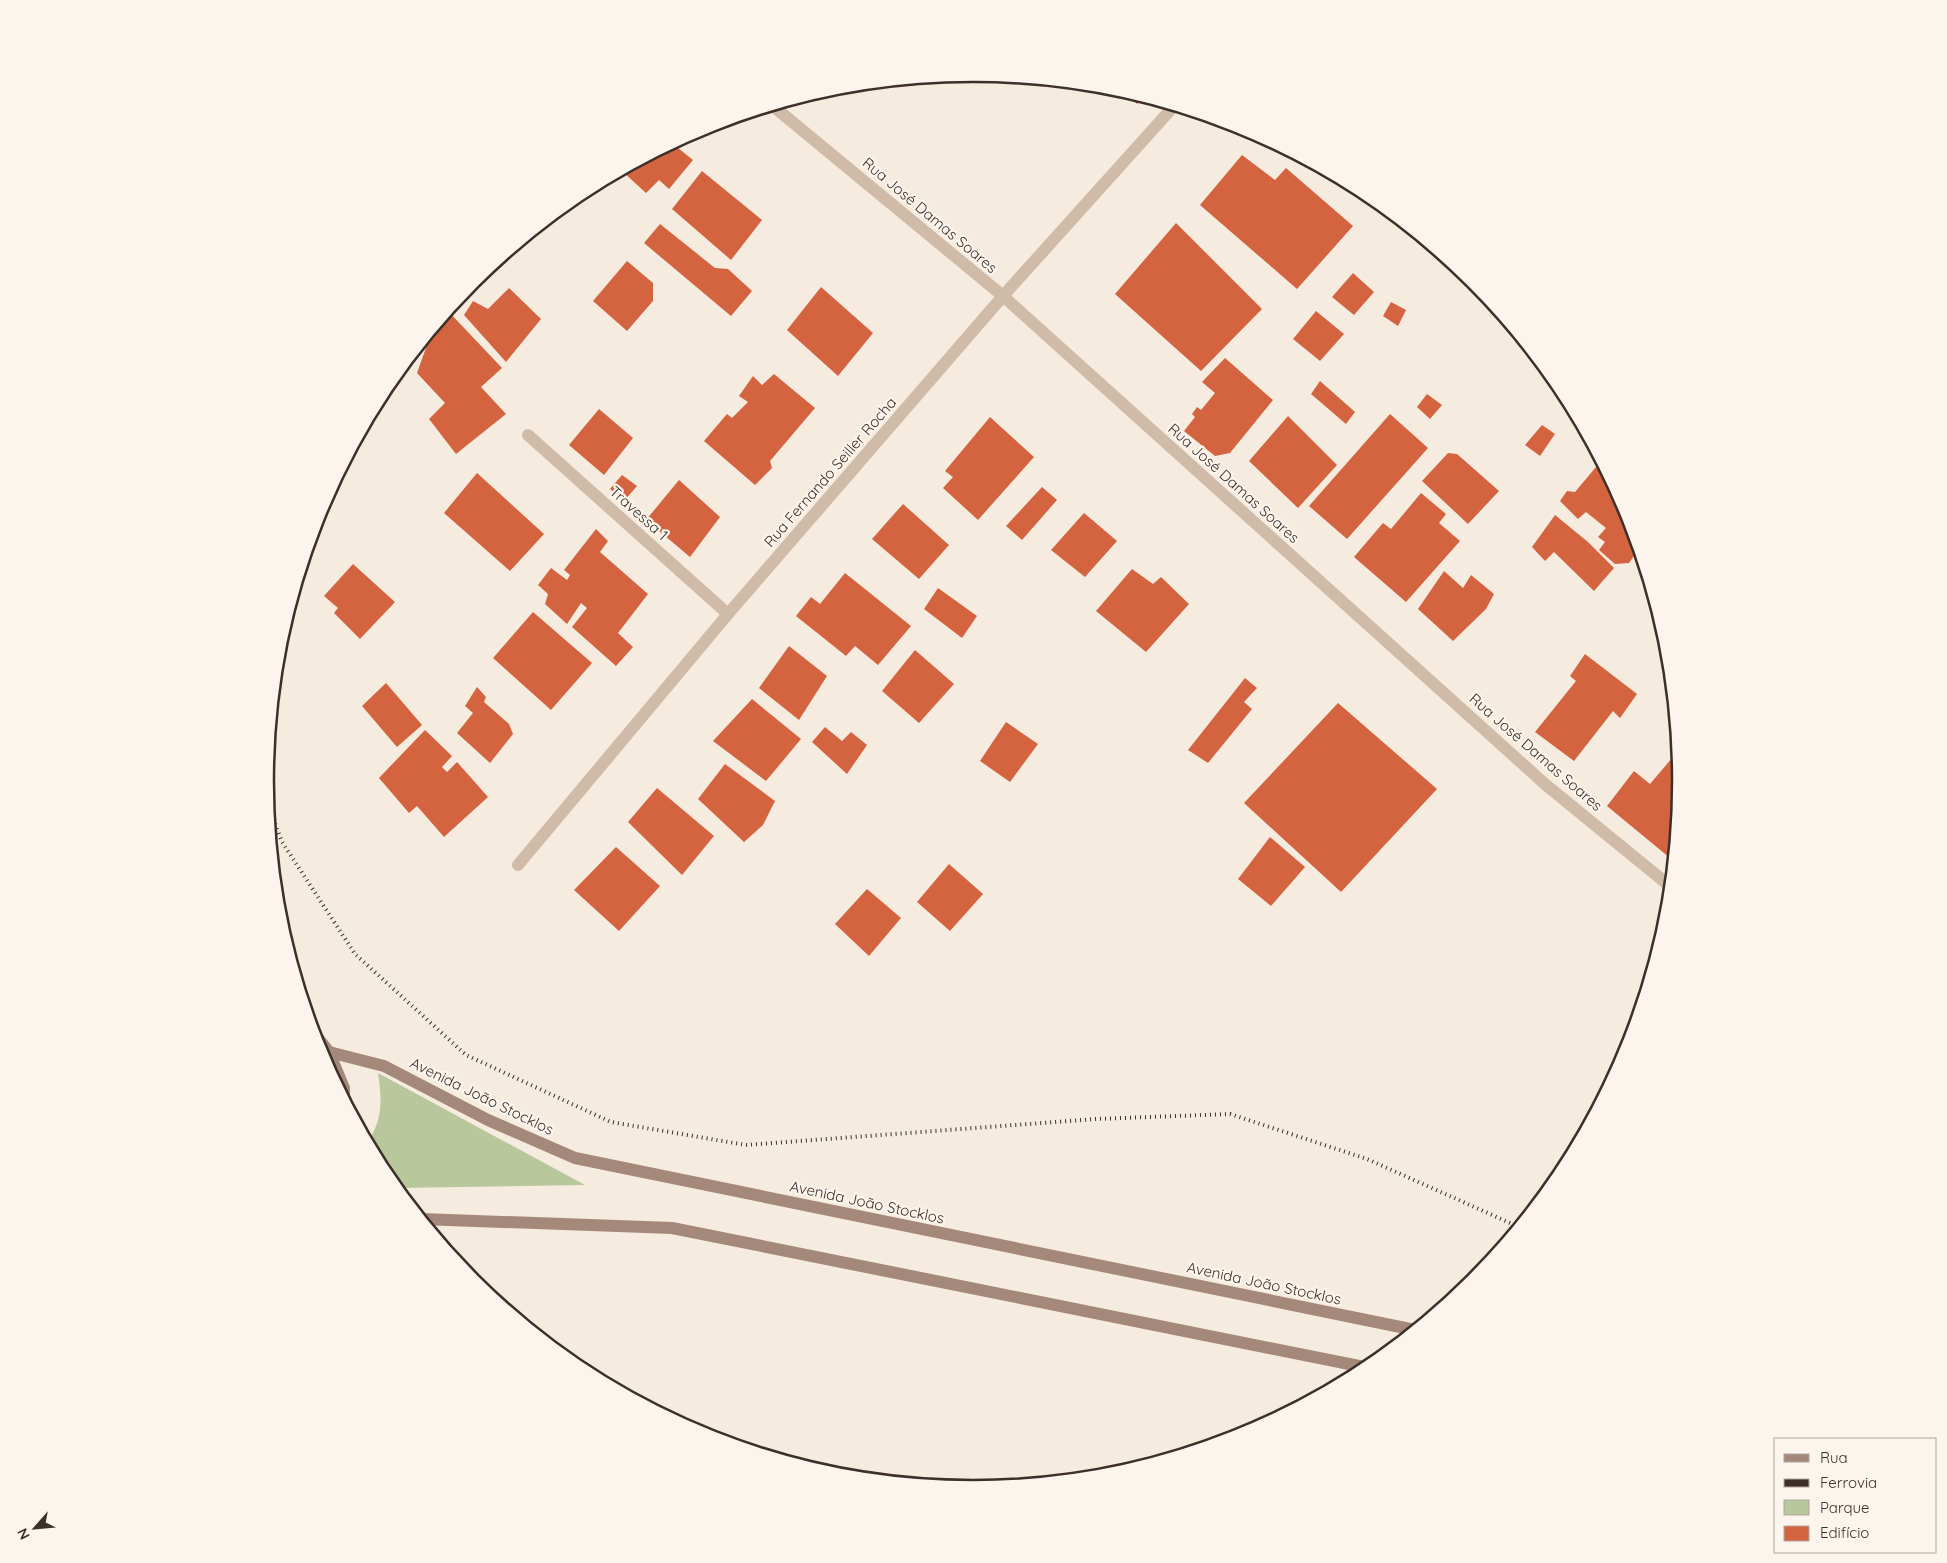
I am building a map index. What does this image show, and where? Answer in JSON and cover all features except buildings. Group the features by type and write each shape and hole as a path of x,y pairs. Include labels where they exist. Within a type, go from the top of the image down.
{"main road":[{"path":"330,1052 334,1062"},
{"name":"Avenida João Stocklos","path":"330,1052 384,1066 488,1120 575,1158 1408,1329"},
{"path":"429,1219 672,1228 1358,1366"}],"street":[{"name":"Rua José Damas Soares","path":"779,111 1003,296 1546,785 1665,882"},
{"name":"Rua Fernando Seiller Rocha","path":"518,865 728,614 1003,296 1170,111"},
{"name":"Travessa 1","path":"528,435 728,614"}],"green space":[{"path":"378,1073 585,1185 405,1188 371,1136 379,1117 380,1092"}],"railway":[{"path":"276,826 282,842 355,954 466,1055 611,1122 746,1145 1096,1119 1230,1114 1367,1159 1513,1225"}]}
